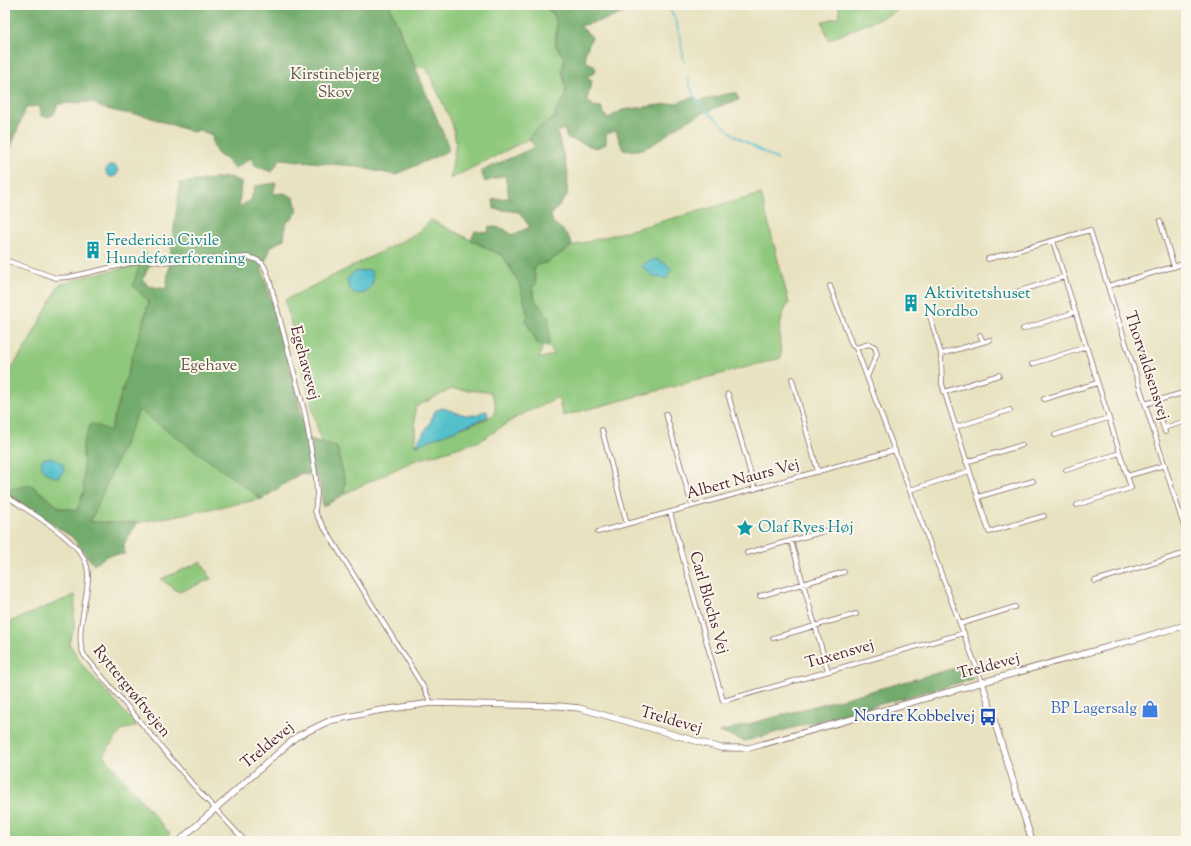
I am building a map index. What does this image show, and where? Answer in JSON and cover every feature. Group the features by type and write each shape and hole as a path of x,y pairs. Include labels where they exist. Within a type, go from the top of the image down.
{"street":[{"path":"1160,221 1174,267"},
{"name":"Thorvaldsensvej","path":"1053,241 1090,230 1186,533"},
{"path":"988,259 1053,241 1131,488 1077,505"},
{"name":"Egehavevej","path":"5,260 44,275 61,278 144,260 161,262 248,257 259,260 264,265 270,282 305,414 316,478 317,494 315,512 424,688 431,704"},
{"path":"1108,286 1186,263"},
{"path":"1010,294 1064,277"},
{"path":"830,286 852,345 856,348 982,682 1032,841"},
{"path":"1023,329 1075,312"},
{"path":"929,313 941,354 942,384 944,392 989,532 1044,516"},
{"path":"980,335 983,342"},
{"path":"941,354 990,340"},
{"path":"856,348 869,344 874,345 877,350 877,354 867,377"},
{"path":"1032,364 1086,347"},
{"path":"944,392 999,375"},
{"path":"792,379 818,472"},
{"path":"1044,399 1097,383"},
{"path":"1145,404 1186,392"},
{"path":"728,394 755,489"},
{"path":"956,427 1010,410"},
{"path":"1158,410 1164,430 1186,421"},
{"path":"666,414 692,506"},
{"path":"1055,435 1108,418"},
{"path":"602,430 627,524"},
{"path":"966,462 1022,445"},
{"name":"Albert Naurs Vej","path":"598,532 895,450"},
{"path":"1066,470 1120,453"},
{"path":"1127,476 1164,465"},
{"path":"910,490 969,471"},
{"path":"978,497 1033,481"},
{"name":"Ryttergrøftvejen","path":"5,495 66,537 82,555 87,566 88,578 80,640 84,655 194,786 245,841"},
{"path":"1080,498 1082,503"},
{"name":"Carl Blochs Vej","path":"670,512 723,701"},
{"path":"747,553 832,529"},
{"path":"791,541 828,671"},
{"path":"1095,581 1186,553"},
{"path":"760,596 844,572"},
{"path":"960,624 1015,607"},
{"path":"773,638 856,614"},
{"name":"Treldevej","path":"179,841 296,737 312,728 343,717 431,704 542,704 579,708 715,746 736,749 764,744 1186,625"},
{"name":"Tuxensvej","path":"723,701 964,633"}],"green space":[{"name":"Kirstinebjerg Skov","path":"5,5 389,5 443,133 448,146 448,151 395,175 353,166 280,159 272,172 255,166 251,158 235,168 231,166 227,159 217,153 214,147 212,135 199,130 193,132 143,115 124,113 102,108 92,102 58,104 54,114 47,117 41,116 40,106 26,107 5,163"},
{"path":"389,5 548,5 548,9 553,13 556,22 556,46 565,59 562,70 566,89 565,98 558,107 554,118 534,131 529,139 450,179 456,142 452,123 426,67 416,68"},
{"path":"548,5 644,5 608,19 580,26 592,37 585,54 586,62 594,65 596,70 593,74 587,76 588,79 592,81 587,99 593,106 601,107 607,119 622,110 676,103 694,97 699,101 736,93 739,100 697,116 656,142 641,149 623,150 616,131 606,134 606,144 596,148 567,138 564,129 557,132 568,173 567,196 551,215 553,223 567,235 572,246 548,262 537,265 534,270 536,285 532,286 535,300 549,318 549,344 545,347 537,343 526,321 528,315 519,283 503,256 471,240 475,231 488,233 489,226 504,229 512,235 530,227 519,212 494,209 493,199 509,198 505,175 485,182 481,171 535,147 529,139 534,131 554,118 558,107 565,99 566,89 562,70 565,59 556,46 557,26 554,13 550,12"},
{"path":"839,5 903,5 895,12 829,40 822,22 839,17"},
{"name":"Egehave","path":"230,177 241,182 239,207 251,200 255,186 276,183 273,194 284,193 294,198 298,212 286,224 284,239 272,246 262,268 298,398 306,438 337,447 345,482 344,494 323,507 319,478 301,473 262,499 139,410 90,522 137,523 124,544 125,554 108,555 94,565 72,537 5,493 5,490 31,485 60,508 77,510 84,491 83,444 91,423 110,431 149,302 133,286 144,250 150,264 143,279 148,286 166,289 180,183"},
{"path":"761,194 789,303 780,323 781,358 563,416 558,397 515,418 480,441 411,462 344,494 345,482 337,447 321,442 285,300 408,238 421,230 431,220 503,256 519,283 528,316 526,321 537,343 542,347 539,359 555,354 548,346 543,309 535,300 532,286 536,282 534,270 537,265 548,262 572,246","holes":["452,389 490,392 495,402 495,414 486,419 415,445 415,407"]},
{"path":"140,265 133,286 149,302 110,432 83,444 84,491 77,510 60,508 31,485 6,491 5,378 27,345 59,285 90,275"},
{"path":"139,409 262,499 137,523 90,522"},
{"path":"201,562 211,579 179,592 161,579"},
{"path":"75,595 74,629 69,643 82,665 137,726 122,730 103,755 170,834 161,841 5,841 5,624"},
{"path":"967,665 973,679 745,741 719,732"}],"water":[{"path":"110,165 114,165 118,171 114,177 110,177 106,173 106,169"},
{"path":"656,259 668,265 671,269 667,279 654,277 642,267 643,264"},
{"path":"371,270 373,278 372,285 368,290 364,293 358,294 353,292 349,287 347,279 355,272"},
{"path":"442,408 471,415 477,415 487,411 488,417 415,446 430,423 435,411"},
{"path":"53,458 62,463 64,470 59,477 52,476 43,470 41,463 42,459"}],"waterway":[{"path":"667,5 677,25 684,62"},
{"path":"687,76 693,95 706,110 735,136 778,160"}],"place":[{"name":"Fredericia Civile Hundeførerforening","path":"93,250"},
{"name":"Aktivitetshuset Nordbo","path":"911,303"},
{"name":"Olaf Ryes Høj","path":"745,528"},
{"name":"BP Lagersalg","path":"1150,709"},
{"name":"Nordre Kobbelvej","path":"988,717"}]}
